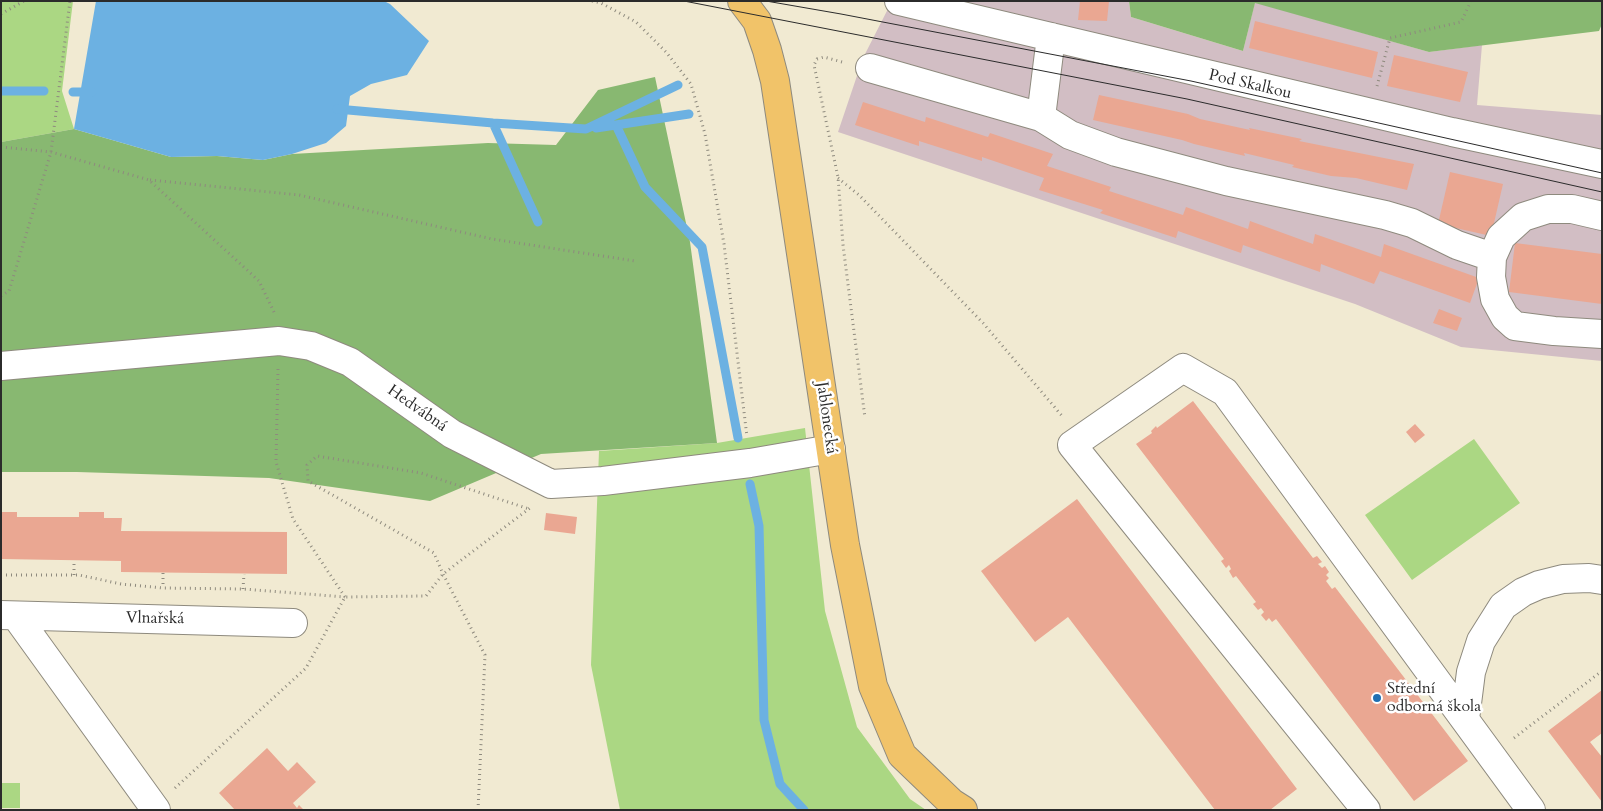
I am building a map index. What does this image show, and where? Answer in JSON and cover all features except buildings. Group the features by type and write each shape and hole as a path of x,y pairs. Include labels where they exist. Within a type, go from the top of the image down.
{"main road":[{"name":"Jablonecká","path":"742,1 757,21 768,50 775,81 845,545 873,686 902,755 952,803 963,810"}],"street":[{"name":"Pod Skalkou","path":"899,1 1370,113 1602,164"},
{"path":"1041,117 1051,37"},
{"path":"870,68 1041,117 1070,135 1116,152 1226,181 1385,215 1412,223 1457,245 1492,257"},
{"path":"1602,216 1572,209 1548,209 1523,217 1501,237 1492,257 1491,277 1495,300 1504,317 1515,326 1602,334"},
{"name":"Hedvábná","path":"1,366 279,341 311,346 350,362 452,434 551,484 604,482 750,463 831,449"},
{"path":"1366,810 1072,444 1183,368 1225,392 1531,810"},
{"path":"1465,719 1471,672 1481,641 1503,606 1523,592 1539,585 1563,579 1589,578 1602,580"},
{"name":"Vlnařská","path":"9,615 155,807"},
{"name":"Vlnařská","path":"9,615 293,623"}],"path":[{"path":"1,14 24,1"},
{"path":"1,296 9,291 51,152 70,1"},
{"path":"592,1 601,3 636,22 666,52 691,84 705,134 724,244 750,463"},
{"path":"1370,113 1390,38 1461,22 1471,1"},
{"path":"865,418 843,245 838,177 814,65 817,59 824,57 870,68"},
{"path":"1,146 51,152 149,180 299,195 492,239 634,261"},
{"path":"838,177 860,195 983,323 1081,438"},
{"path":"149,180 259,281 279,323 276,462 293,519 346,597"},
{"path":"1,574 74,575 120,584 163,588 243,589 346,597 426,596 443,574 529,509 421,473 317,456 307,465 308,481 434,553 443,574 485,655 478,810"},
{"path":"74,560 74,575"},
{"path":"163,573 163,588"},
{"path":"243,589 244,574"},
{"path":"155,807 306,668 346,597"},
{"path":"1491,755 1602,671"}],"shaded area":[{"path":"892,1 1129,1 1131,17 1243,51 1255,2 1429,52 1482,45 1477,105 1602,115 1602,361 1461,347 1355,304 838,132 863,58"}],"green space":[{"path":"1,1 73,1 62,91 74,129 1,142"},
{"path":"1129,1 1602,1 1602,24 1599,31 1429,52 1255,3 1243,51 1131,17"},
{"path":"655,77 690,242 717,443 541,454 430,501 269,478 77,472 1,472 1,142 74,129 171,157 217,156 263,160 292,154 488,143 556,145 598,90"},
{"path":"805,428 825,611 857,727 910,799 926,810 620,810 591,665 599,451 717,443"},
{"path":"1474,439 1520,503 1412,580 1365,515"},
{"path":"1,783 20,783 20,808 1,808"}],"water":[{"path":"96,1 384,1 390,4 429,41 407,75 371,84 350,96 346,126 326,143 292,154 263,160 217,156 171,157 74,129"}],"waterway":[{"path":"337,109 586,129 678,85"},
{"path":"1,91 44,91"},
{"path":"73,92 92,92"},
{"path":"596,128 689,114"},
{"path":"493,123 538,222"},
{"path":"616,125 645,187 702,247 738,438"},
{"path":"750,484 759,526 764,720 780,784 804,810"}],"tram line":[{"path":"684,1 1187,99 1602,192"},
{"path":"766,1 1191,81 1602,173"}],"place":[{"name":"Střední odborná škola","path":"1377,698"}]}
